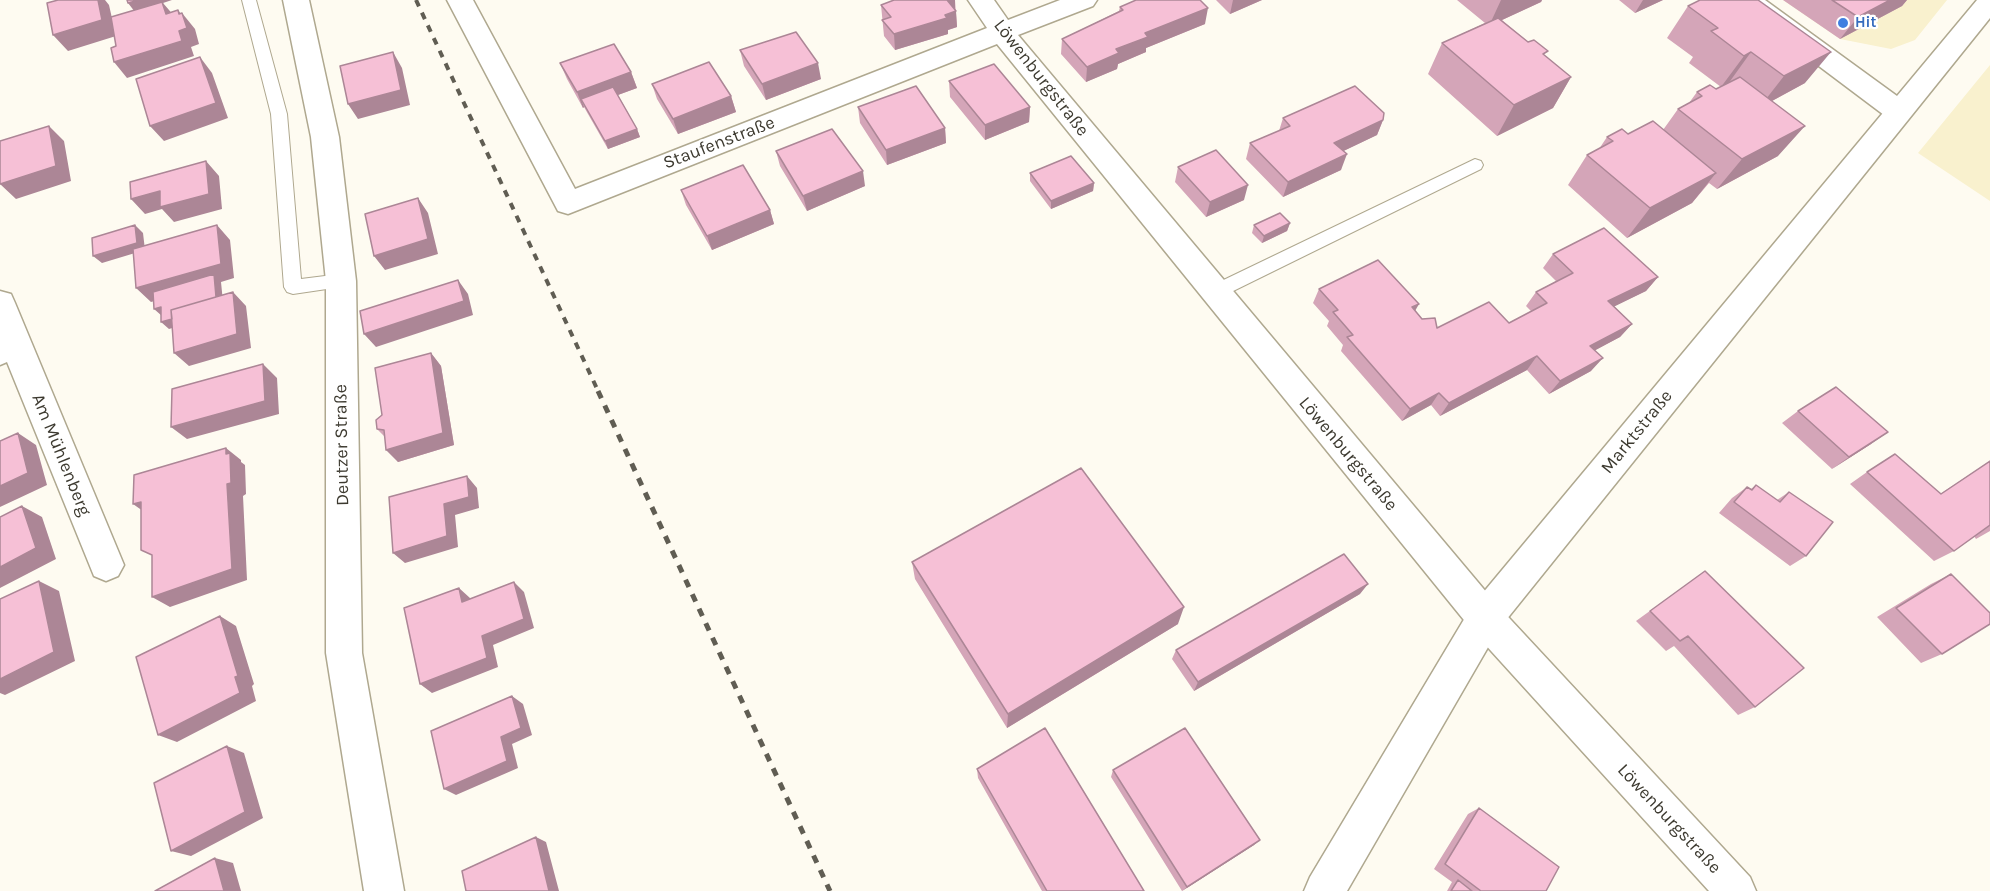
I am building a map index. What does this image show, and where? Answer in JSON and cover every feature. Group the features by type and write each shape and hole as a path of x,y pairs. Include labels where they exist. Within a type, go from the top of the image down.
{"street":[{"name":"Deutzer Straße","path":"296,0 326,137 341,281 344,653 384,891"},
{"name":"Staufenstraße","path":"460,0 568,203 1084,0"},
{"name":"Löwenburgstraße","path":"981,0 1019,56 1485,618 1533,674 1736,891"},
{"path":"1748,0 1898,111"},
{"name":"Marktstraße","path":"1324,891 1485,618 1990,0"},
{"name":"Am Mühlenberg","path":"0,303 8,348 106,565"}],"lane":[{"path":"249,0 279,114 293,287 341,281"},
{"path":"1215,292 1475,165"}],"shaded area":[{"path":"1783,0 1947,0 1915,40 1891,49 1840,39"},
{"path":"1990,65 1990,201 1918,153"}],"building":[{"path":"58,0 98,0 102,20 53,35 47,3"},
{"path":"894,0 947,0 956,11 945,15 947,18 894,34 882,20 891,17 881,5"},
{"path":"1136,0 1200,0 1208,8 1145,33 1148,37 1116,49 1119,53 1087,67 1062,39 1123,10 1120,7"},
{"path":"1700,0 1758,0 1831,52 1784,76 1751,52 1744,56 1711,31 1718,28 1688,6"},
{"path":"1832,0 1890,0 1858,17"},
{"path":"162,2 166,14 178,10 179,14 182,13 187,28 179,31 182,41 114,62 111,48 116,46 111,17"},
{"path":"1498,18 1528,42 1534,40 1548,51 1543,54 1571,77 1514,105 1442,43"},
{"path":"796,32 818,63 762,84 740,50"},
{"path":"614,44 631,72 577,92 560,63"},
{"path":"393,52 401,90 348,104 340,66"},
{"path":"200,57 216,103 150,126 136,79"},
{"path":"709,62 731,96 673,119 652,84"},
{"path":"994,64 1030,107 985,125 949,81"},
{"path":"1740,77 1805,126 1742,159 1678,109 1702,96 1697,92 1710,85 1716,89"},
{"path":"916,86 945,128 886,150 858,107"},
{"path":"1355,86 1384,113 1383,120 1334,143 1347,154 1288,182 1250,143 1290,126 1283,118"},
{"path":"613,87 637,129 605,141 581,99"},
{"path":"1653,121 1716,173 1650,208 1587,155 1613,141 1607,137 1622,129 1628,134"},
{"path":"49,126 56,166 0,184 0,141"},
{"path":"832,129 863,171 803,196 776,151"},
{"path":"1216,150 1248,185 1210,202 1178,167"},
{"path":"1071,156 1094,183 1051,201 1030,173"},
{"path":"206,161 209,194 160,207 160,191 131,199 130,182"},
{"path":"743,165 770,210 707,236 681,190"},
{"path":"418,198 428,239 374,256 365,214"},
{"path":"1280,213 1290,223 1264,236 1254,225"},
{"path":"135,225 137,243 93,256 92,238"},
{"path":"217,225 221,264 136,288 133,249"},
{"path":"1604,228 1658,277 1608,301 1632,324 1590,346 1603,358 1560,381 1537,356 1449,403 1439,393 1410,409 1347,337 1353,335 1333,312 1338,310 1319,289 1378,260 1419,304 1412,307 1422,319 1435,318 1437,328 1489,302 1509,323 1547,303 1536,292 1573,273 1553,254"},
{"path":"214,274 216,297 171,310 172,319 161,322 161,307 154,309 153,292"},
{"path":"458,280 464,301 364,334 360,311"},
{"path":"233,292 237,334 174,353 171,310"},
{"path":"431,353 443,433 386,450 384,430 377,429 376,420 382,415 375,368"},
{"path":"263,364 265,401 171,427 172,389"},
{"path":"1836,387 1888,432 1849,457 1798,411"},
{"path":"18,433 28,473 0,486 0,441"},
{"path":"226,448 226,454 230,453 231,483 227,484 232,569 152,597 152,555 141,550 141,502 133,504 134,475"},
{"path":"1895,454 1941,494 1990,461 1990,525 1954,551 1867,472"},
{"path":"1081,468 1184,607 1008,714 912,562"},
{"path":"467,476 469,497 444,504 447,536 393,553 389,497"},
{"path":"1756,485 1780,502 1789,492 1833,522 1806,556 1734,502 1747,487 1752,490"},
{"path":"22,506 36,548 0,567 0,517"},
{"path":"1344,554 1368,584 1198,682 1176,650"},
{"path":"1705,571 1804,668 1755,707 1688,636 1680,641 1650,611"},
{"path":"1951,574 1990,613 1990,624 1942,654 1896,608"},
{"path":"39,581 54,652 0,679 0,599"},
{"path":"514,582 524,619 482,636 487,658 420,684 404,608 459,588 462,602"},
{"path":"220,616 238,676 235,677 240,693 158,735 136,657"},
{"path":"512,696 521,728 501,737 507,761 444,789 431,731"},
{"path":"1045,728 1144,891 1047,891 977,769"},
{"path":"1185,728 1260,840 1187,887 1113,770"},
{"path":"227,746 245,812 171,851 154,783"},
{"path":"1479,808 1559,867 1546,891 1481,891 1445,864"},
{"path":"536,837 549,891 466,891 462,871"},
{"path":"215,858 224,891 155,891"},
{"path":"1458,880 1472,891 1451,891"}],"railway":[{"path":"416,0 599,393"},
{"path":"598,391 830,891"}],"place":[{"name":"Hit","path":"1843,23"}]}
